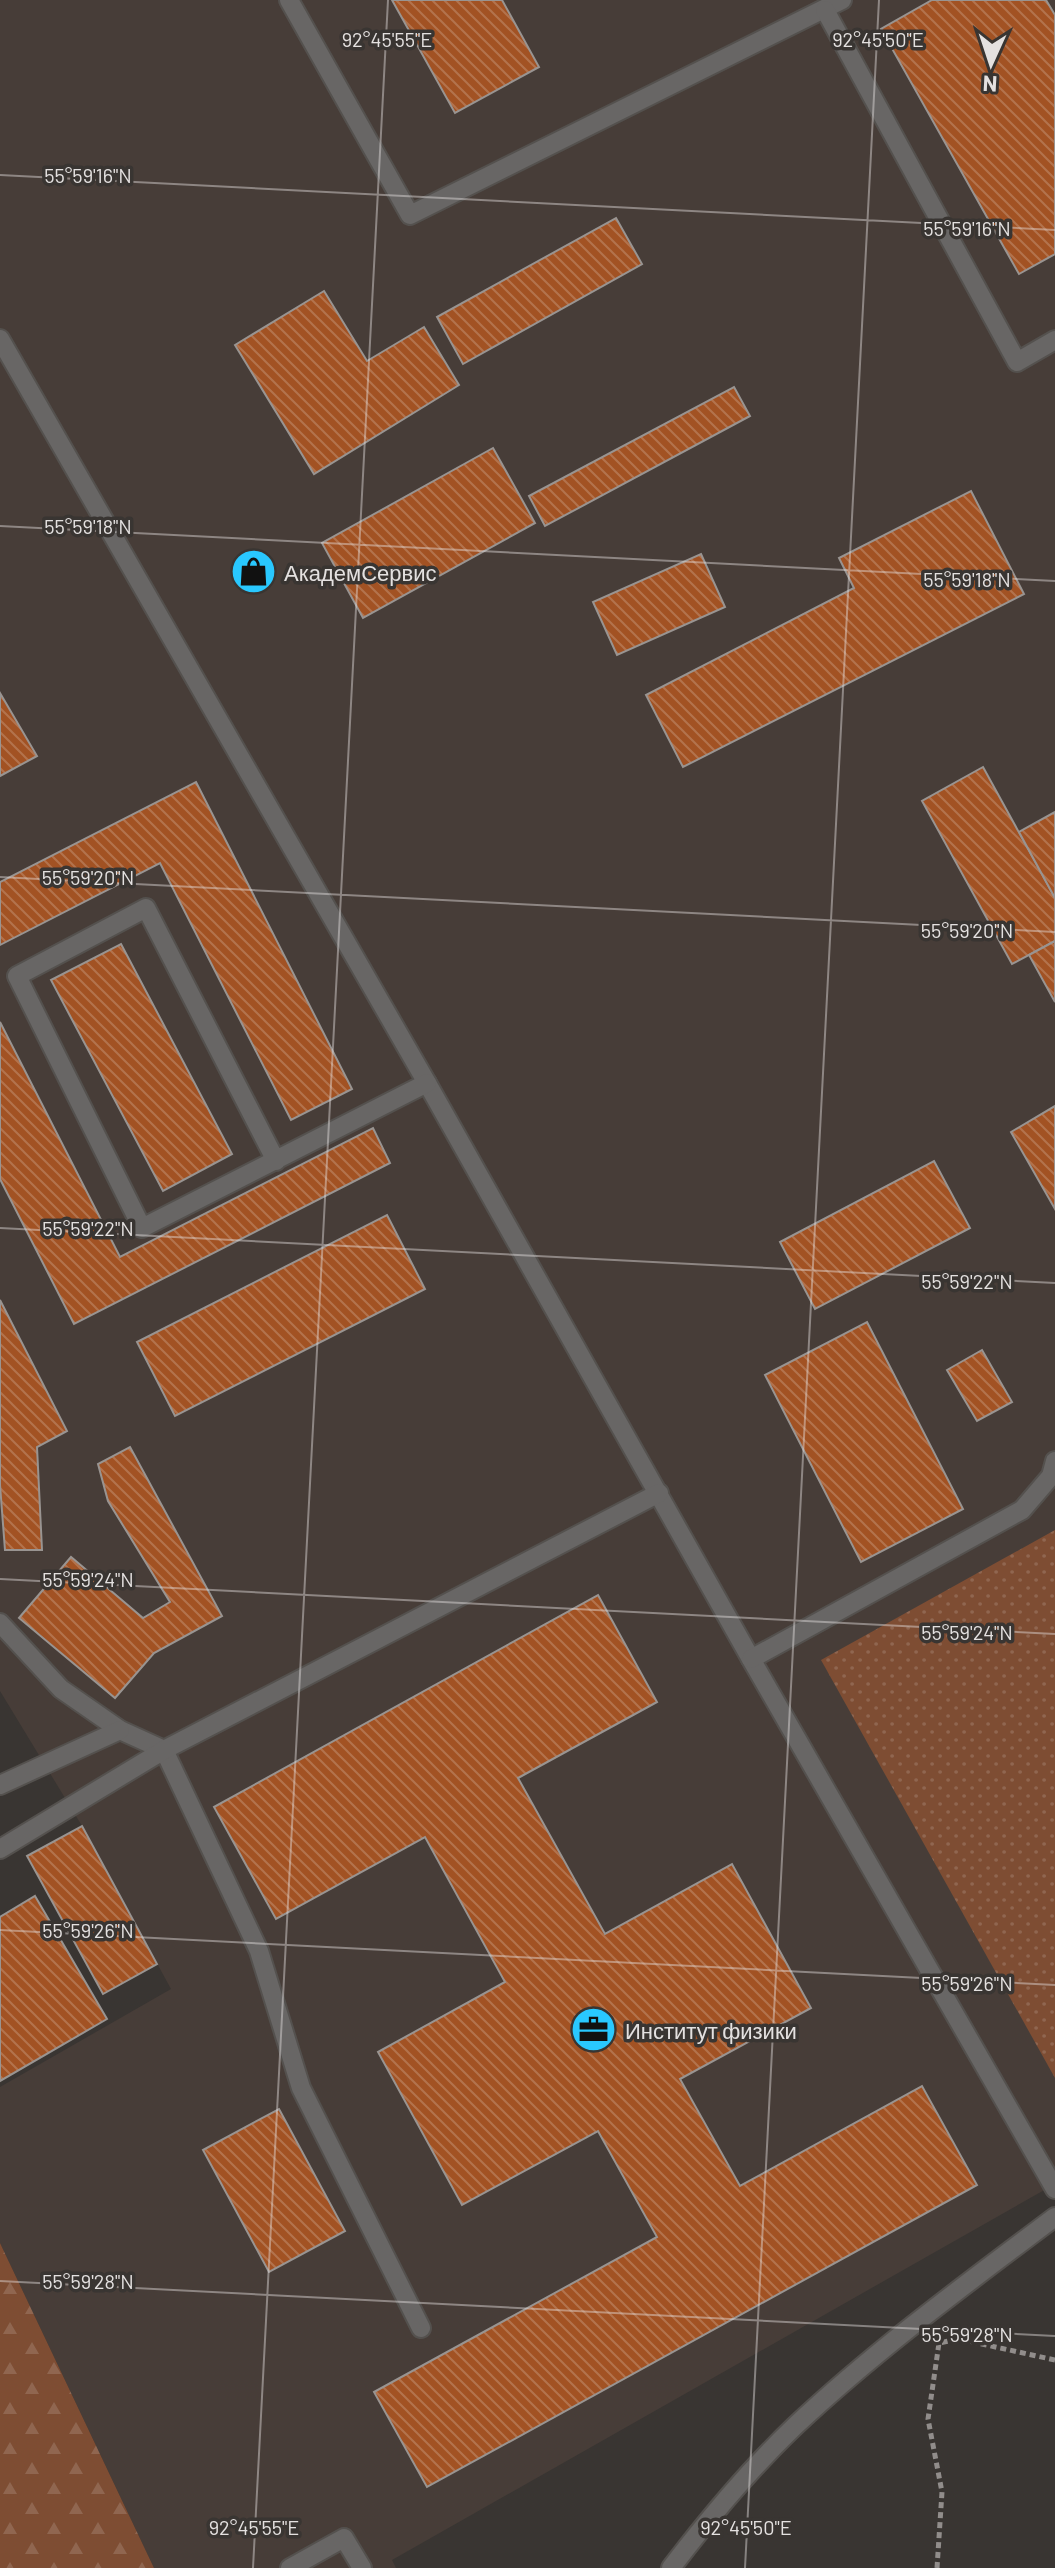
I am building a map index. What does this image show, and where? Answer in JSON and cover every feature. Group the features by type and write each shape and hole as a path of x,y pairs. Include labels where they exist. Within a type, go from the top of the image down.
{"lane":[{"path":"289,0 410,215 842,0"},
{"path":"825,10 1017,362 1055,340"},
{"path":"0,339 1055,2189"},
{"path":"276,1161 146,908 17,976 142,1228 276,1161 427,1083"},
{"path":"751,1659 1022,1510 1051,1476 1055,1461"},
{"path":"0,1849 164,1750 659,1493"},
{"path":"0,1623 61,1689 120,1730 164,1750 259,1951 301,2088 421,2328"},
{"path":"0,1785 120,1730"},
{"path":"671,2568 709,2518 794,2427 917,2320 1055,2217"},
{"path":"290,2568 344,2538 362,2568"}],"path":[{"path":"937,2568 942,2492 928,2419 939,2343 959,2339 1055,2360"}],"shaded area":[{"path":"0,0 1055,0 1055,2184 392,2560 396,2568 154,2568 0,2243 0,2087 171,1989 82,1826 0,1691"}],"green space":[{"path":"1055,1530 1055,2078 821,1660"},
{"path":"0,2243 154,2568 0,2568"}],"building":[{"path":"392,0 502,0 539,67 455,113"},
{"path":"932,0 1046,0 1055,15 1055,254 1019,274 881,29"},
{"path":"616,218 642,264 463,364 437,317"},
{"path":"324,291 367,361 424,327 459,385 314,474 235,345"},
{"path":"734,387 750,416 545,526 529,496"},
{"path":"493,448 535,523 363,618 322,543"},
{"path":"971,491 1024,594 683,767 646,695 854,588 839,558"},
{"path":"701,554 725,607 617,655 593,602"},
{"path":"0,693 37,756 0,776"},
{"path":"983,767 1055,898 1055,941 1012,964 922,801"},
{"path":"196,782 352,1089 291,1120 160,863 0,945 0,882"},
{"path":"1055,812 1055,898 1019,832"},
{"path":"1055,941 1055,1002 1029,955"},
{"path":"121,944 232,1154 163,1191 51,980"},
{"path":"0,1022 120,1257 373,1128 390,1163 74,1324 0,1179"},
{"path":"1055,1106 1055,1209 1011,1132"},
{"path":"934,1161 970,1228 815,1309 780,1242"},
{"path":"387,1215 425,1289 175,1416 137,1342"},
{"path":"0,1300 67,1431 37,1447 42,1550 5,1550 0,1485"},
{"path":"867,1322 963,1509 861,1562 765,1375"},
{"path":"982,1350 1012,1402 977,1421 947,1370"},
{"path":"130,1447 222,1616 154,1653 115,1698 19,1618 71,1557 143,1618 170,1602 108,1501 98,1464"},
{"name":"Институт физики","path":"598,1595 657,1702 518,1778 605,1934 732,1864 811,2008 680,2079 740,2186 922,2086 977,2185 427,2487 374,2392 657,2237 598,2131 462,2205 378,2052 505,1982 425,1837 276,1919 214,1807"},
{"path":"82,1826 157,1964 103,1994 27,1856"},
{"path":"35,1896 107,2019 0,2081 0,1917"},
{"path":"279,2109 345,2231 269,2272 203,2150"}],"place":[{"name":"АкадемСервис","path":"253,572"},
{"name":"Институт физики","path":"594,2030"}]}
